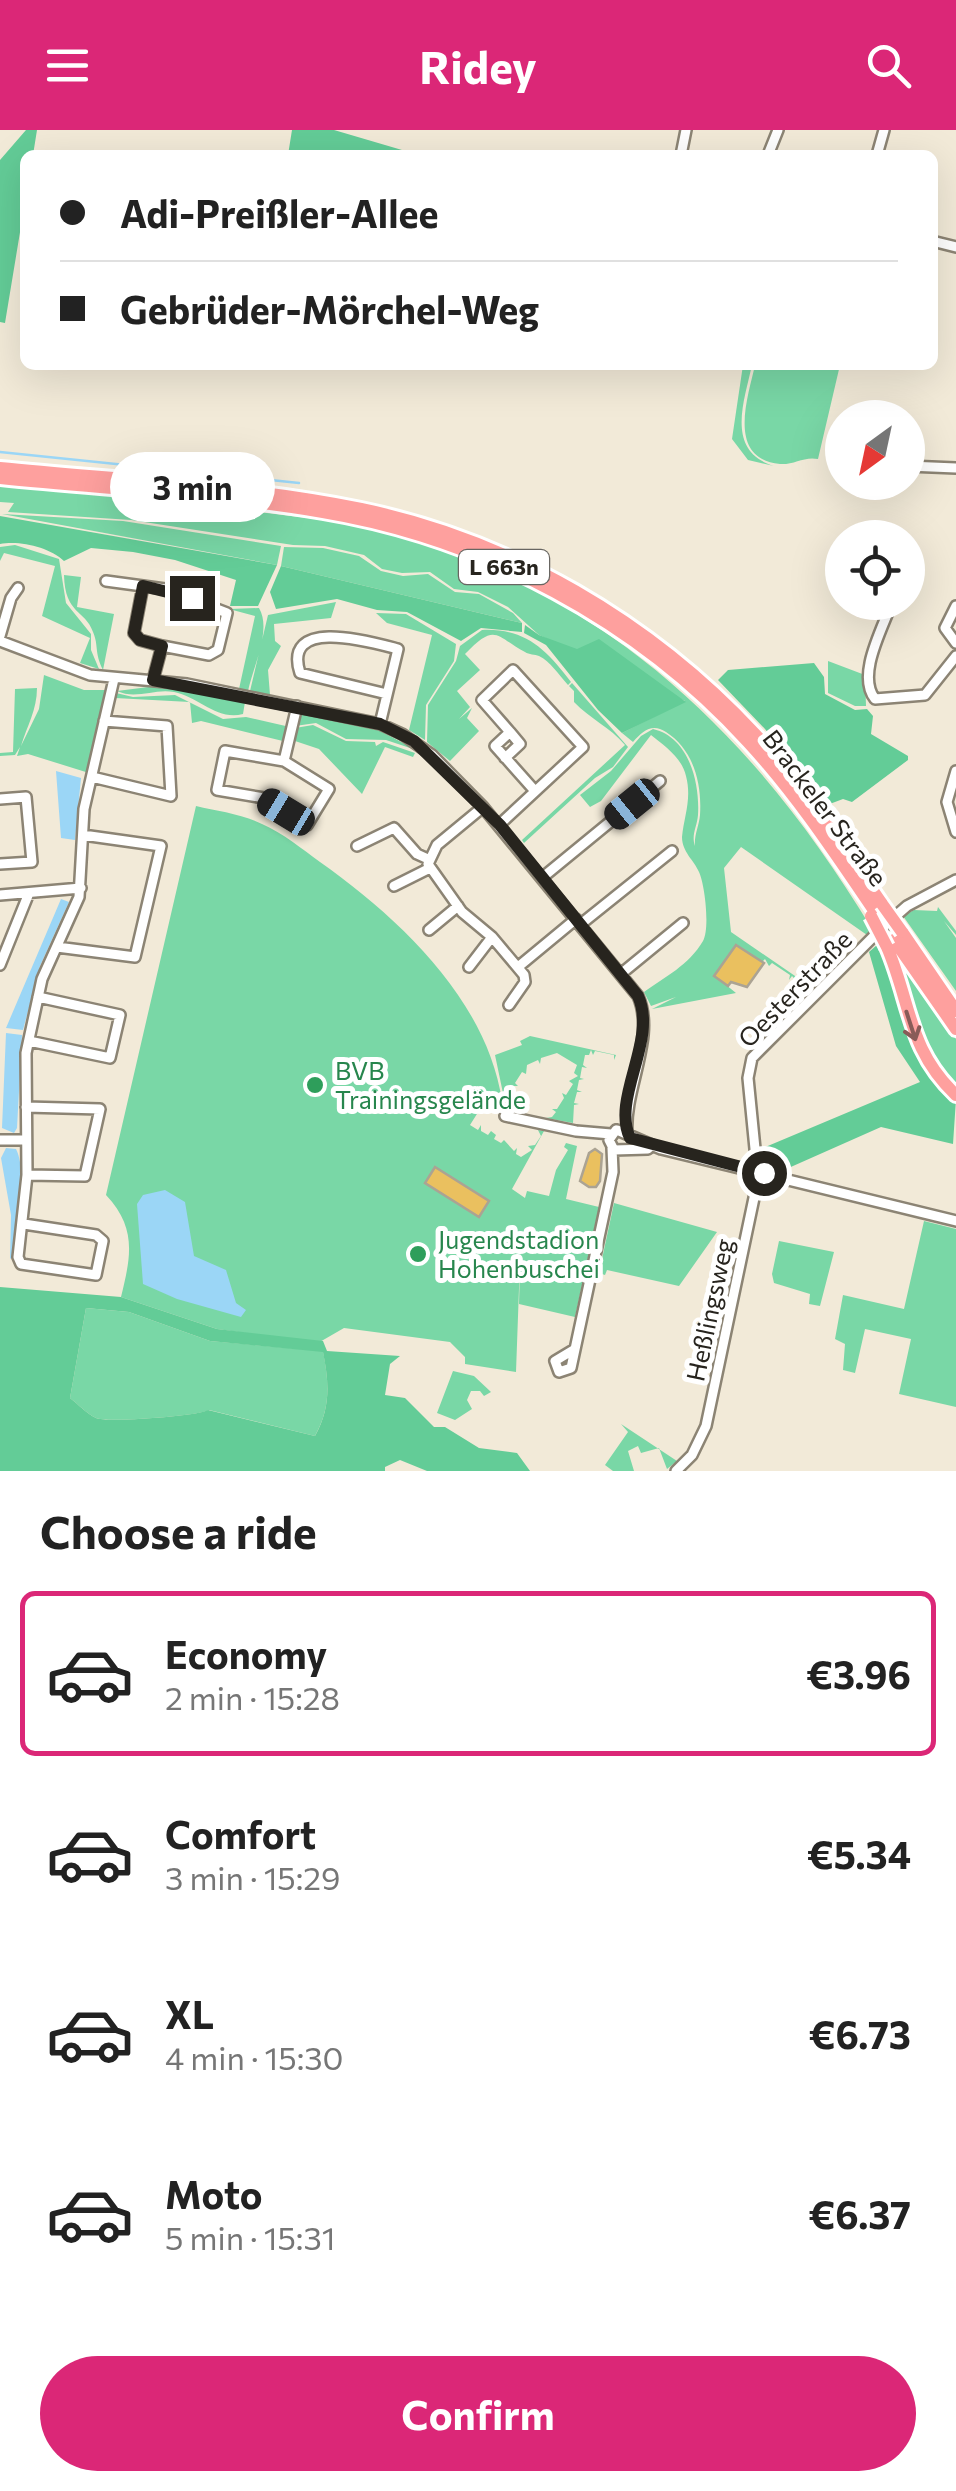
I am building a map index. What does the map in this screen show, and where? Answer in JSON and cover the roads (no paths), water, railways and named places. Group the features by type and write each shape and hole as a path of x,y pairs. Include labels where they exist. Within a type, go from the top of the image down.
{"highway":[{"name":"Brackeler Straße","path":"0,468 334,504 429,528 537,571 624,622 719,698 794,780 876,910"},
{"name":"Brackeler Straße","path":"0,478 325,512 439,541 512,571 619,631 697,692 776,774 898,940 956,1011"},
{"path":"876,910 898,940 956,999"},
{"name":"Brackeler Straße","path":"898,940 956,1029"},
{"path":"898,940 917,1043 928,1064 956,1096"}],"street":[{"path":"925,467 956,468"},
{"path":"106,581 143,586 226,610 218,650 209,655 140,640 134,633 143,586"},
{"path":"18,588 11,598 0,638 90,675 114,680 153,680 380,724 423,748 500,825 622,973 644,1013 574,1348"},
{"path":"956,606 946,628 956,643"},
{"path":"886,620 868,673 870,692 879,700 924,695 956,656"},
{"path":"380,724 398,649 352,637 308,640 300,646 300,673 386,694"},
{"path":"153,680 162,646"},
{"path":"500,825 583,747 513,670 482,700 520,744 505,758"},
{"path":"24,1224 96,1234 103,1240 96,1275 21,1264 18,1257 27,1175 24,1140 28,1041 38,996 81,888 83,835 92,776 114,680"},
{"path":"284,761 297,706"},
{"path":"92,776 171,796 167,726 104,720"},
{"path":"510,732 495,746 535,791"},
{"path":"225,751 284,761 329,788 307,824 264,798 217,790 225,751"},
{"path":"956,772 947,802 956,832"},
{"path":"542,876 660,781"},
{"path":"0,799 26,798 32,862 0,864"},
{"path":"394,886 429,863 437,845 483,807"},
{"path":"357,846 394,828 429,863 458,906 492,938 526,979 508,1005"},
{"path":"56,947 135,957 161,846 83,835"},
{"path":"518,967 672,850"},
{"name":"Oesterstraße","path":"758,1171 748,1078 752,1058 882,927 908,906 956,880"},
{"path":"0,895 81,888"},
{"path":"0,964 29,893"},
{"path":"429,930 458,906"},
{"path":"622,973 683,923"},
{"path":"469,967 492,938"},
{"path":"28,1041 110,1058 120,1015 38,996"},
{"path":"26,1107 100,1110 84,1176 27,1175"},
{"path":"505,1116 758,1171 956,1221"},
{"path":"0,1140 24,1140"},
{"name":"Heßlingsweg","path":"676,1471 692,1455 706,1426 758,1171"}],"water":[{"path":"56,771 81,778 75,840 61,838"},
{"path":"61,899 69,902 40,966 23,1030 6,1028"},
{"path":"6,1033 22,1035 14,1133 2,1128"},
{"path":"6,1148 16,1149 21,1172 10,1259 11,1215 1,1158"},
{"path":"165,1190 185,1202 194,1256 226,1270 236,1303 246,1310 241,1317 177,1299 143,1284 137,1204 143,1195"}],"waterway":[{"path":"0,452 299,483"}],"place":[{"name":"BVB Trainingsgelände","path":"315,1085"},
{"name":"Jugendstadion Hohenbuschei","path":"418,1254"}]}
